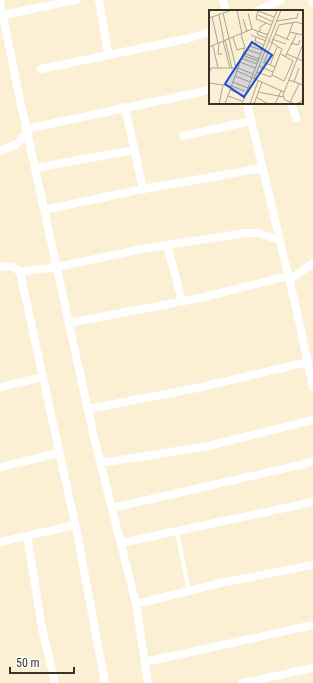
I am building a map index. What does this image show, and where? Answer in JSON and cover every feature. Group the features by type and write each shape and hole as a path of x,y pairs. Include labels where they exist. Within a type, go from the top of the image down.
{"street":[{"path":"3,15 76,0"},
{"path":"99,0 108,54"},
{"path":"223,0 226,10"},
{"path":"261,10 280,0"},
{"path":"0,2 88,409 136,604 148,683"},
{"path":"41,69 209,32"},
{"path":"0,151 17,144 27,131 126,107 209,90"},
{"path":"247,104 313,387"},
{"path":"291,104 296,118"},
{"path":"126,107 143,189"},
{"path":"183,136 250,120"},
{"path":"35,168 134,150"},
{"path":"44,210 143,189 262,168"},
{"path":"20,272 57,267 167,245 246,233 258,233 279,240"},
{"path":"167,245 182,301"},
{"path":"69,324 288,278 313,264"},
{"path":"0,266 13,267 20,272 75,525 105,683"},
{"path":"88,409 197,388 308,362"},
{"path":"0,386 43,377"},
{"path":"101,464 208,446 313,420"},
{"path":"0,467 59,453"},
{"path":"112,508 313,462"},
{"path":"120,543 313,502"},
{"path":"0,542 75,525"},
{"path":"27,536 42,628 55,683"},
{"path":"136,604 266,574 313,565"},
{"path":"145,662 313,625"},
{"path":"242,683 313,668"}],"lane":[{"path":"177,532 189,591"}]}
